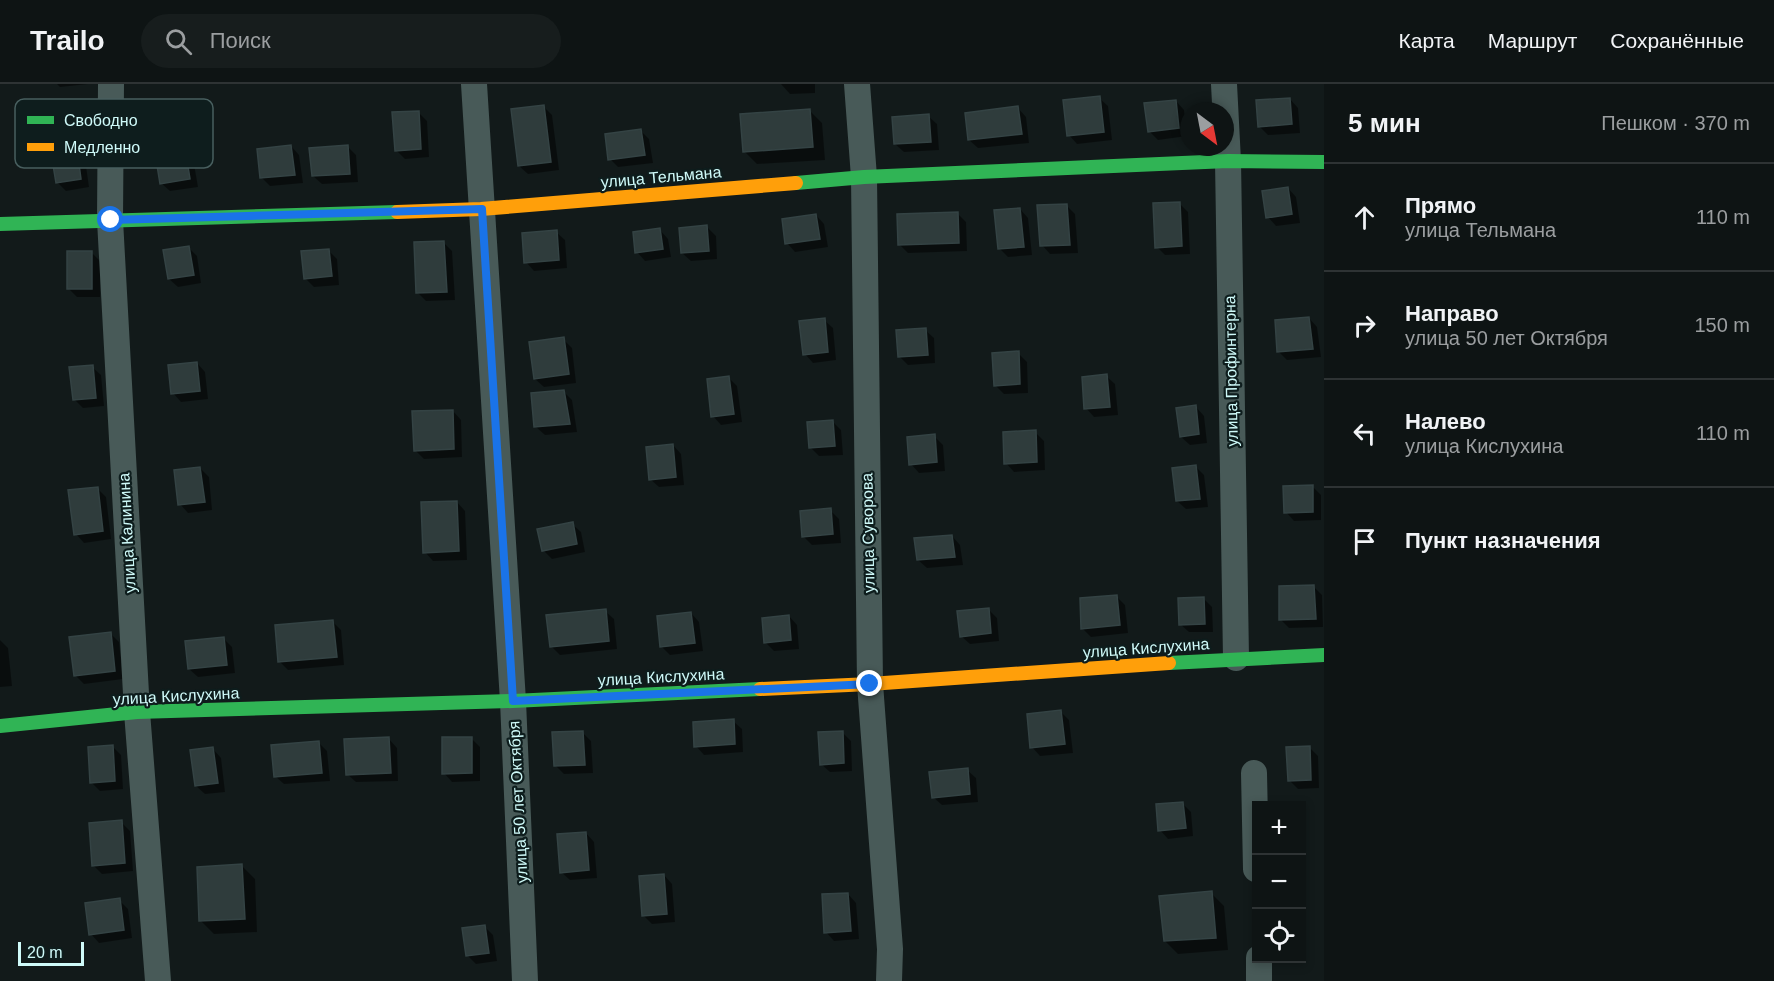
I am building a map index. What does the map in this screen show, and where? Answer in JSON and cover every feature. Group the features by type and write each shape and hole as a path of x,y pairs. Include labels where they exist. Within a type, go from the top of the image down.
{"street":[{"name":"улица 50 лет Октября","path":"474,84 513,701 525,981"},
{"name":"улица Суворова","path":"857,84 864,177 870,684 890,949 889,981"},
{"name":"улица Профинтерна","path":"1224,84 1228,161 1236,658"},
{"name":"улица Тельмана","path":"0,224 482,209 864,177 1228,161 1324,162"},
{"name":"улица Калинина","path":"111,168 111,220 137,712 158,981"},
{"name":"улица Кислухина","path":"0,726 137,712 513,701 870,684 1236,658 1324,655"},
{"path":"1254,773 1257,855"},
{"path":"1259,963 1259,981"}],"building":[{"path":"1100,96 1104,132 1067,136 1063,100"},
{"path":"1290,98 1292,124 1258,127 1256,100"},
{"path":"1176,100 1179,128 1148,132 1144,103"},
{"path":"544,105 551,162 518,166 511,109"},
{"path":"1018,106 1022,134 968,140 965,113"},
{"path":"810,109 813,147 743,152 740,114"},
{"path":"419,111 421,149 395,151 392,112"},
{"path":"929,114 931,142 894,144 892,117"},
{"path":"641,129 645,155 608,160 605,134"},
{"path":"291,145 295,175 260,178 257,149"},
{"path":"348,145 350,174 312,176 309,148"},
{"path":"54,168 80,168 81,179 56,183"},
{"path":"157,168 188,168 190,179 160,184"},
{"path":"1288,187 1292,214 1266,218 1262,191"},
{"path":"1180,202 1182,246 1155,248 1153,203"},
{"path":"1067,204 1070,245 1040,246 1037,205"},
{"path":"1020,208 1024,247 998,249 994,210"},
{"path":"958,212 959,243 898,245 897,214"},
{"path":"816,214 820,239 785,244 782,219"},
{"path":"707,225 709,251 681,253 679,228"},
{"path":"660,228 663,249 635,253 633,232"},
{"path":"557,230 559,260 524,263 522,233"},
{"path":"444,241 447,292 416,293 414,242"},
{"path":"189,246 194,275 168,279 163,250"},
{"path":"329,249 332,276 304,279 301,251"},
{"path":"67,251 92,251 92,289 67,289"},
{"path":"1309,317 1313,349 1277,352 1275,320"},
{"path":"825,318 828,352 803,355 799,321"},
{"path":"926,328 928,355 898,357 896,330"},
{"path":"564,337 569,374 534,379 529,342"},
{"path":"1019,351 1020,384 994,386 992,353"},
{"path":"197,362 200,391 171,394 168,365"},
{"path":"93,365 96,398 73,400 69,367"},
{"path":"1107,374 1110,407 1084,409 1082,377"},
{"path":"729,376 734,414 711,417 707,379"},
{"path":"564,390 570,424 534,427 531,393"},
{"path":"1196,405 1199,434 1180,437 1176,408"},
{"path":"453,410 454,449 414,451 412,411"},
{"path":"833,420 835,446 809,448 807,422"},
{"path":"1036,430 1037,462 1004,464 1003,432"},
{"path":"935,434 937,462 909,465 907,437"},
{"path":"673,444 676,477 649,480 646,447"},
{"path":"1196,465 1200,499 1176,501 1172,468"},
{"path":"200,467 205,502 178,505 174,470"},
{"path":"1313,485 1313,512 1284,513 1283,486"},
{"path":"98,487 103,531 74,535 68,490"},
{"path":"457,501 459,551 423,553 421,502"},
{"path":"831,508 833,534 802,537 800,511"},
{"path":"573,522 577,544 542,551 537,529"},
{"path":"952,535 955,557 917,560 914,538"},
{"path":"1314,585 1316,619 1279,620 1279,586"},
{"path":"1117,595 1120,625 1081,629 1080,598"},
{"path":"1204,597 1205,624 1179,625 1178,598"},
{"path":"989,608 991,633 960,637 957,611"},
{"path":"606,609 609,641 550,647 546,615"},
{"path":"691,612 695,643 660,647 657,616"},
{"path":"789,615 791,640 764,643 762,618"},
{"path":"333,620 337,657 278,662 275,625"},
{"path":"111,632 115,671 74,676 69,637"},
{"path":"224,637 227,665 188,669 185,641"},
{"path":"1061,710 1065,744 1030,748 1027,714"},
{"path":"734,719 735,744 694,747 693,722"},
{"path":"583,731 585,765 554,766 552,732"},
{"path":"843,731 844,763 820,765 818,732"},
{"path":"389,737 391,773 346,775 344,739"},
{"path":"442,737 472,737 472,773 442,774"},
{"path":"319,741 322,773 274,777 271,745"},
{"path":"113,745 115,781 90,783 88,747"},
{"path":"1310,746 1311,780 1288,781 1286,747"},
{"path":"213,747 218,783 195,786 190,750"},
{"path":"968,768 970,794 932,798 929,772"},
{"path":"1183,802 1186,828 1158,831 1156,804"},
{"path":"122,820 125,863 92,866 89,823"},
{"path":"586,832 589,870 560,873 557,834"},
{"path":"242,864 245,919 199,921 197,867"},
{"path":"664,874 667,914 642,916 639,876"},
{"path":"1212,891 1216,938 1164,941 1159,896"},
{"path":"848,893 851,931 824,933 822,894"},
{"path":"120,898 124,930 89,935 85,903"},
{"path":"485,925 489,953 466,956 462,928"}],"traffic: fast":[{"path":"796,183 864,177 1228,161 1324,162"},
{"path":"0,224 397,212"},
{"path":"1169,663 1324,655"},
{"path":"0,726 137,712 513,701 760,689"}],"traffic: slow":[{"path":"397,212 481,209 796,183"},
{"path":"760,689 870,684 1169,663"}],"route":[{"path":"111,220 482,209 513,701 870,684"}]}
